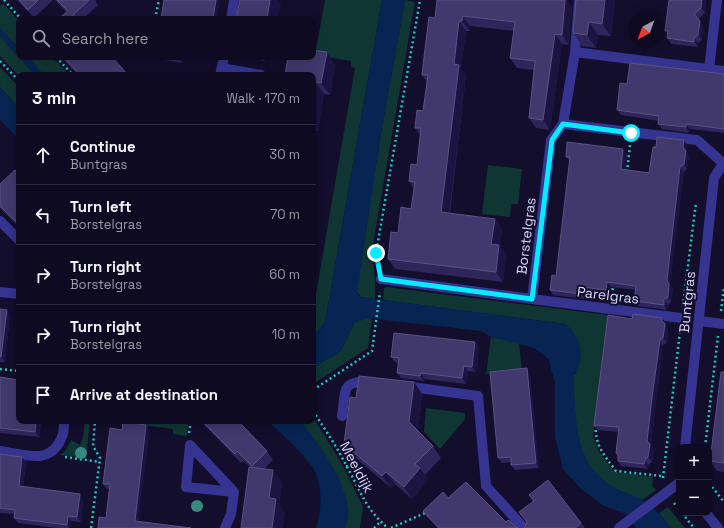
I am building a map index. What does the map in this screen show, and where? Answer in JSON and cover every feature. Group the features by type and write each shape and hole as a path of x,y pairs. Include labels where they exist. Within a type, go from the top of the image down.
{"street":[{"path":"231,16 234,0"},
{"path":"563,124 575,52 579,0"},
{"path":"709,69 717,0"},
{"path":"575,52 724,71"},
{"path":"223,60 221,71 231,72"},
{"name":"Buntgras","path":"563,124 696,140 724,162 714,178 685,444"},
{"name":"Borstelgras","path":"532,299 552,140 563,124"},
{"path":"0,221 16,237"},
{"path":"381,279 532,299"},
{"path":"0,292 16,294"},
{"name":"Parelgras","path":"532,299 681,318"},
{"path":"699,321 722,323"},
{"path":"342,416 347,388 350,383 356,381 378,382"},
{"path":"394,384 478,396 486,486 524,528"},
{"path":"0,451 44,455 54,450 60,443 64,434 64,424"},
{"path":"190,445 205,461 234,492 186,487 190,445"},
{"path":"621,527 676,485"},
{"path":"225,528 231,514 234,492"},
{"path":"708,516 718,528"}],"path":[{"path":"4,0 18,16"},
{"path":"155,16 158,0"},
{"path":"316,388 372,351 381,279 376,253 420,0"},
{"path":"59,60 70,72"},
{"path":"0,61 16,78"},
{"path":"627,173 631,133"},
{"path":"610,309 614,278"},
{"path":"705,444 722,323 724,287"},
{"path":"0,369 16,371"},
{"name":"Meeldijk","path":"316,416 347,467 362,500 380,522 390,528"},
{"path":"597,419 595,435 600,451 616,470 662,476"},
{"path":"91,528 100,462 100,458 92,446 96,424"},
{"path":"347,467 350,444"},
{"path":"44,455 100,462"},
{"path":"712,487 724,502"},
{"path":"390,528 424,513"},
{"path":"684,516 694,528"},
{"path":"374,528 380,522"}],"green space":[{"path":"325,0 382,0 325,322 316,333 316,294 355,68 351,67 351,61 316,55"},
{"path":"405,0 415,2 372,250 375,279 375,299 362,297 356,291 381,133"},
{"path":"3,3 16,18 16,45 0,28 0,6"},
{"path":"0,36 16,54 16,60 22,60 32,72 16,73 0,56"},
{"path":"30,60 55,60 66,72 41,72"},
{"path":"0,67 16,84 16,105 0,87"},
{"path":"488,165 522,169 518,204 511,204 510,217 482,214"},
{"path":"386,287 608,315 593,436 599,452 615,472 653,477 652,486 656,490 642,500 610,486 592,469 585,457 580,445 577,431 573,376 577,372 565,324 383,300 384,289"},
{"path":"367,318 372,319 368,348 316,382 316,365 338,353 343,347 354,323"},
{"path":"491,337 519,343 522,371 486,374"},
{"path":"426,408 465,413 465,419 440,449 424,432"},
{"path":"316,422 343,466 363,507 360,528 345,528 348,514 346,498 302,424 316,424"},
{"path":"85,424 90,424 86,458 60,455 65,451 71,440 80,445 83,437"},
{"path":"133,424 188,424 187,436 173,434 173,429"},
{"path":"668,507 685,528 671,528 659,513"}],"water":[{"path":"382,0 405,0 381,133 357,294 362,297 565,324 575,335 580,348 580,363 573,376 579,439 584,453 591,466 601,478 618,490 643,500 665,520 671,528 636,528 626,514 604,506 581,489 563,469 555,438 555,382 548,359 534,348 491,337 481,331 367,318 354,323 343,347 338,353 316,365 316,333 325,322"},
{"path":"0,28 16,45 16,54 0,36"},
{"path":"22,60 30,60 41,72 32,72"},
{"path":"0,87 16,105 16,136 0,120"},
{"path":"271,424 302,424 327,457 342,487 347,501 348,515 345,528 316,528 320,506 319,482 309,462"}],"building":[{"path":"19,0 38,0 28,10"},
{"path":"57,0 89,0 73,15 74,16 62,16 68,11"},
{"path":"164,0 216,0 213,16 161,16"},
{"path":"240,0 270,0 267,16 237,16"},
{"path":"437,0 565,0 562,35 555,34 543,120 529,118 535,61 510,58 515,22 463,16 462,21 459,21 454,64 459,65 441,212 495,219 491,244 499,245 496,272 388,259 391,232 398,233 401,207 411,209 415,182 409,181 411,164 417,165 421,128 415,128 417,110 423,111 428,75 422,75 429,17 435,18"},
{"path":"576,0 605,0 602,24 589,22 587,35 573,33"},
{"path":"669,0 702,0 701,8 694,14 700,21 698,35 694,38 694,42 667,38 668,31 665,31"},
{"path":"316,50 327,52 321,83 316,82 316,72 286,72 288,60 316,60"},
{"path":"66,60 115,60 125,72 77,72"},
{"path":"630,63 724,74 724,129 686,124 686,127 658,124 659,116 617,110 620,83 627,84"},
{"path":"657,137 684,140 683,147 686,151 684,164 680,167 667,280 669,284 668,297 664,299 664,305 634,301 636,286 607,282 606,290 582,287 581,294 550,290 552,275 556,276 570,157 566,157 567,142 623,149 621,169 649,173 653,147 656,147"},
{"path":"15,170 16,171 16,222 0,206 0,184"},
{"path":"0,309 7,310 1,357 0,357"},
{"path":"633,314 662,318 662,321 665,324 663,338 660,340 652,397 647,441 650,444 648,457 644,464 618,461 618,454 616,453 619,427 594,425 608,315 632,319"},
{"path":"394,333 475,342 472,367 464,366 462,378 421,373 420,376 397,373 399,358 391,357"},
{"path":"527,368 536,463 511,465 511,457 498,458 490,372"},
{"path":"721,372 724,372 724,463 712,461 712,445"},
{"path":"359,376 414,382 409,422 433,446 415,464 420,468 404,487 386,472 382,476 344,444 350,397 356,398"},
{"path":"0,377 16,380 16,424 36,424 35,432 0,428"},
{"path":"123,424 146,425 135,521 191,528 98,528 99,517 106,518 110,484 103,484 110,428 122,430"},
{"path":"205,424 241,424 267,451 252,466 237,451 235,454"},
{"path":"0,454 22,457 19,486 80,494 77,517 68,516 67,525 14,518 15,510 0,508"},
{"path":"249,467 273,470 269,498 276,499 272,528 241,528"},
{"path":"548,480 581,523 575,528 524,528 527,522 519,512 534,501 529,495"},
{"path":"466,482 506,522 509,520 518,528 439,528 423,511 443,492 448,498"}],"route":[{"path":"376,253 381,279 532,299 552,140 563,124 631,133"}]}
